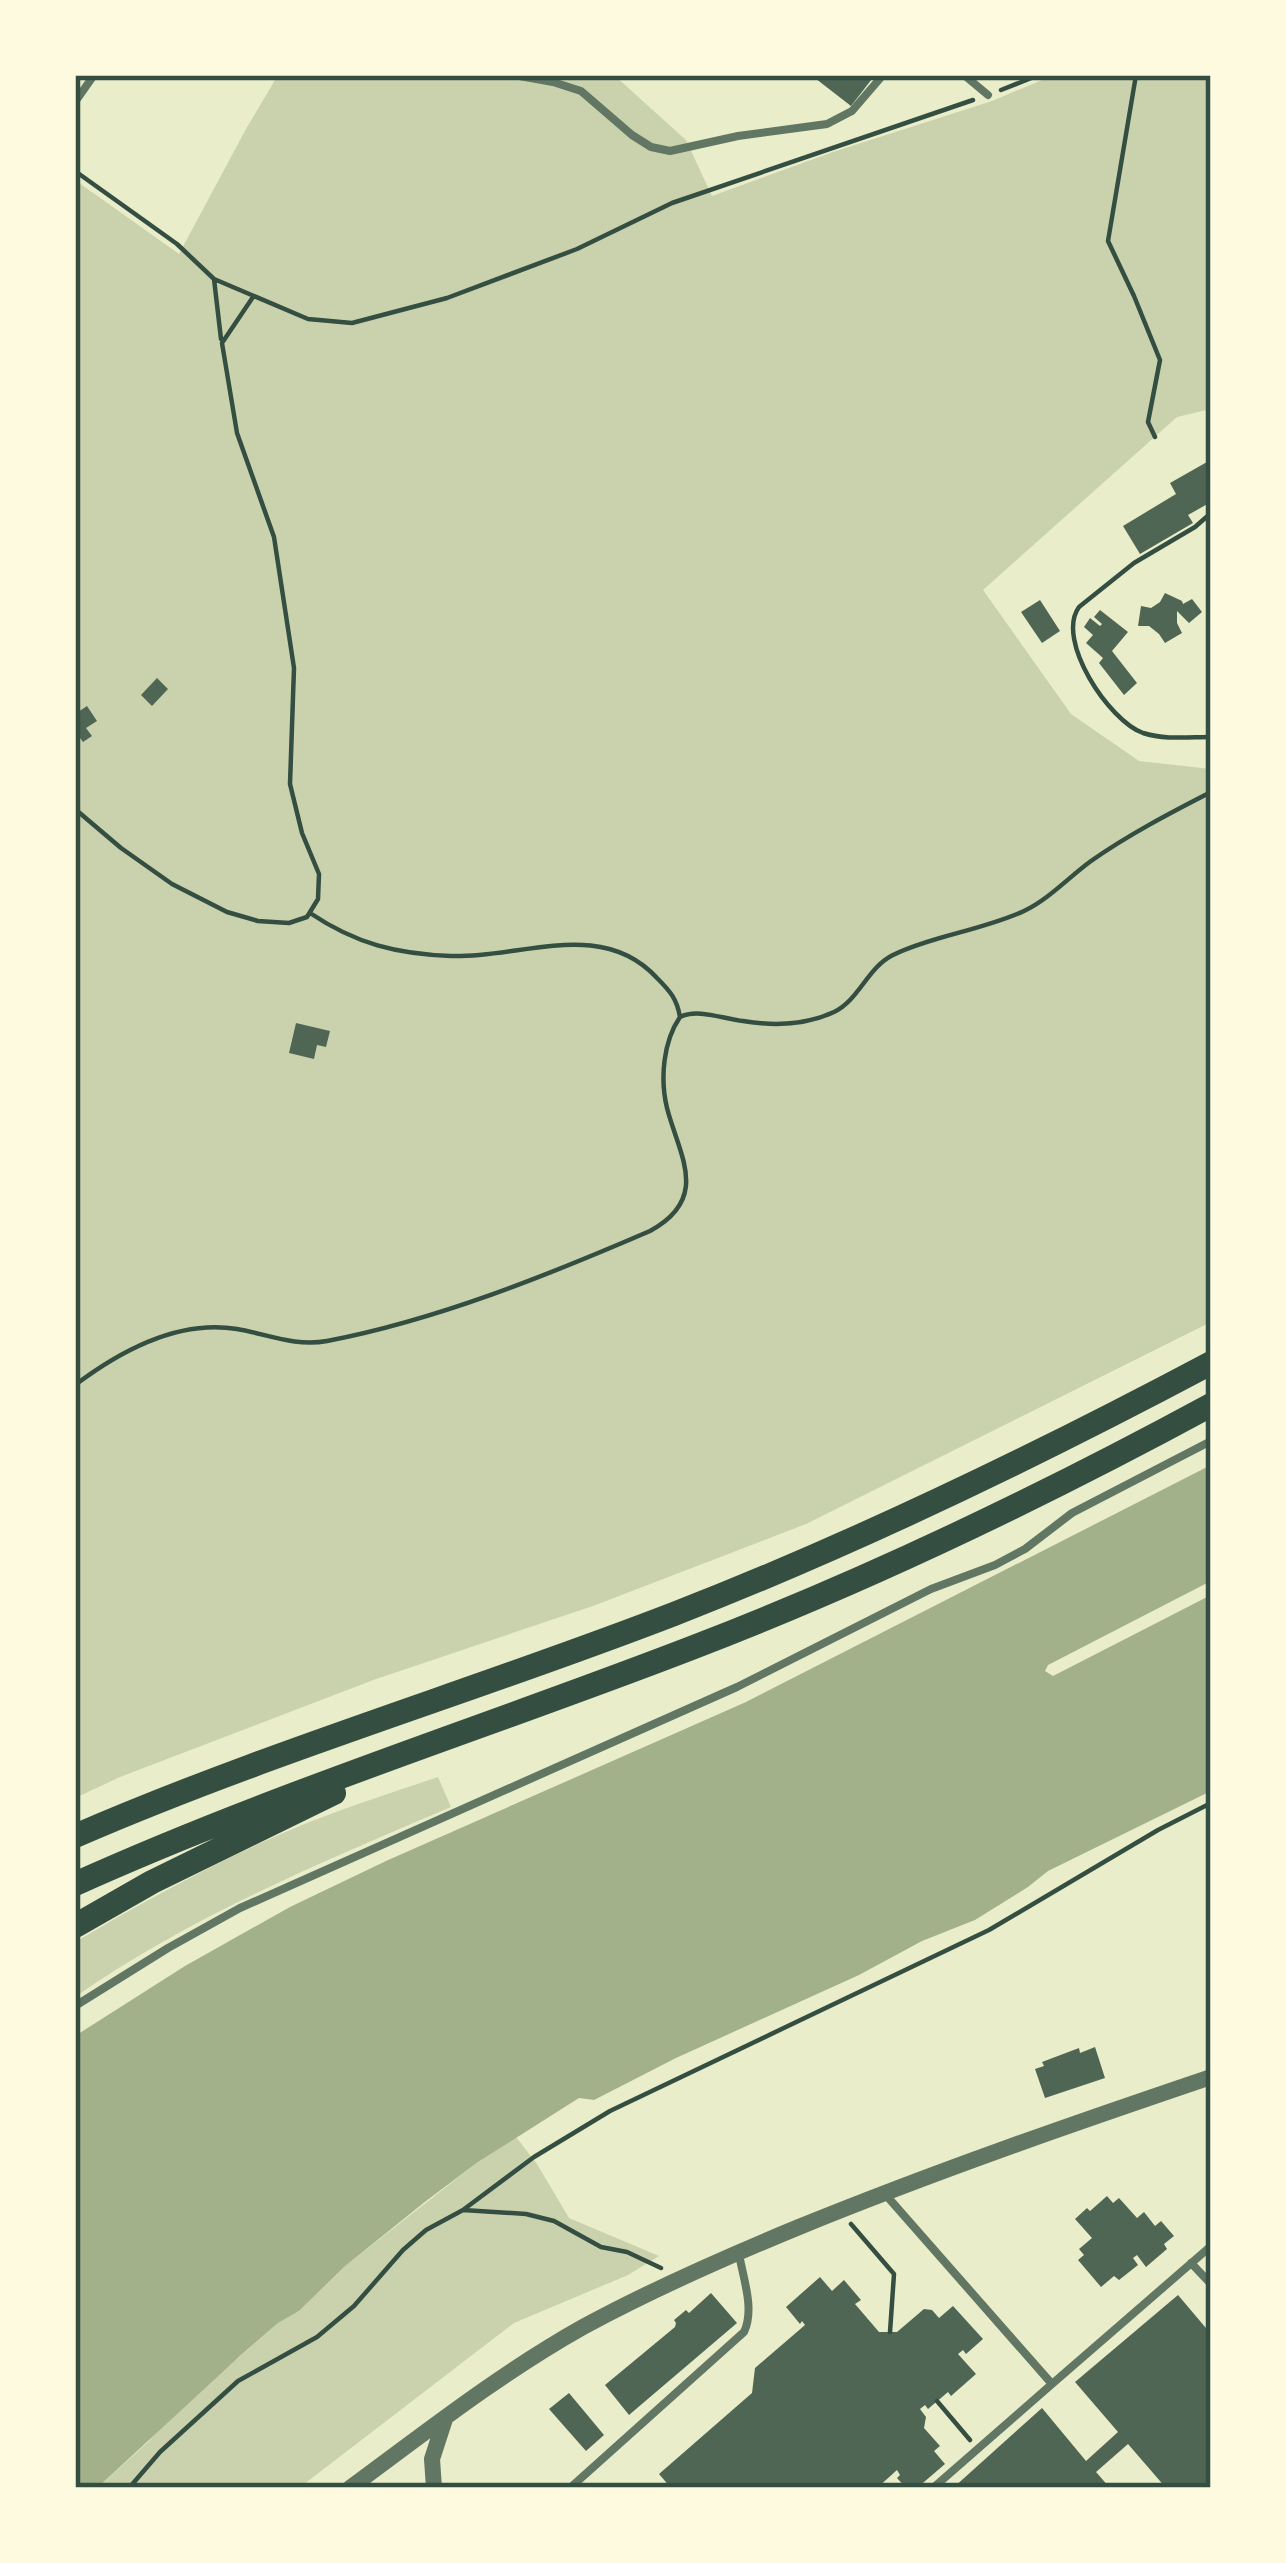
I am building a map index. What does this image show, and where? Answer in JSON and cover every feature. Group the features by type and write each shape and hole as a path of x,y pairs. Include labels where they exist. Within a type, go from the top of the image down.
{"highway":[{"path":"75,1836 200,1785 673,1615 790,1567 1016,1464 1211,1363"},
{"path":"75,1884 240,1814 694,1647 873,1573 1211,1406"},
{"path":"75,1926 152,1882 431,1743"}],"street":[{"path":"350,2488 447,2416 582,2328 681,2278 884,2192 1211,2078"},
{"path":"434,2488 432,2459 447,2416"}],"lane":[{"path":"75,102 94,75"},
{"path":"514,75 581,91 632,135 670,151 827,124 852,111 883,75"},
{"path":"964,75 988,95"},
{"path":"75,2006 240,1908 661,1722 932,1589 995,1565 1072,1514 1211,1442"},
{"path":"884,2192 1052,2384"},
{"path":"933,2488 1211,2246"},
{"path":"570,2488 744,2332 749,2312 739,2252"},
{"path":"1191,2263 1211,2284"}],"path":[{"path":"75,171 177,244 214,279 308,319 352,323 447,298 577,249 654,211 733,180 1040,75"},
{"path":"1136,75 1108,241 1160,360 1148,422 1155,437"},
{"path":"75,809 135,858 217,908 249,919 298,921 318,899 320,881 290,784 293,658 274,537 237,433 214,279"},
{"path":"222,344 253,297"},
{"path":"1211,513 1134,563 1079,607 1071,628 1075,647 1117,717 1150,734 1211,737"},
{"path":"75,1385 131,1350 188,1330 235,1328 311,1343 391,1327 478,1299 658,1226 678,1208 685,1188 685,1157 664,1086 669,1037 680,1017 697,1013 772,1024 835,1011 884,959 1027,910 1093,860 1211,792"},
{"path":"310,913 340,932 396,952 457,957 563,944 608,950 648,968 674,995 680,1017"},
{"path":"129,2488 160,2452 238,2381 316,2337 354,2306 426,2230 463,2210 534,2157 610,2111 989,1930 1211,1803"},
{"path":"463,2210 526,2213 554,2221 681,2278"},
{"path":"840,2210 894,2274 890,2332"},
{"path":"937,2402 978,2449"}],"shaded area":[{"path":"278,75 614,75 686,140 712,196 992,101 1054,75 1211,75 1211,409 1177,417 983,590 1071,714 1139,761 1211,769 1211,1322 806,1524 593,1606 376,1679 75,1798 75,180 179,254"},
{"path":"1211,1465 1211,1581 1048,1665 1045,1671 1053,1676 1211,1595 1211,1791 1048,1871 975,1920 922,1941 594,2100 579,2098 478,2162 344,2267 97,2488 75,2488 75,2036 290,1907 746,1702"},
{"path":"438,1777 451,1807 211,1916 75,1997 75,1942 189,1878 277,1836"},
{"path":"516,2137 569,2218 659,2256 628,2275 514,2323 299,2488 97,2488 344,2267"}],"building":[{"path":"811,75 875,75 851,106"},
{"path":"1207,462 1211,502 1188,515 1193,523 1140,554 1123,526 1176,494 1170,483"},
{"path":"1165,593 1183,604 1192,599 1202,612 1189,623 1177,611 1182,633 1165,643 1149,626 1138,626 1141,606 1151,608"},
{"path":"1040,600 1060,631 1042,643 1021,612"},
{"path":"1100,610 1128,632 1112,651 1137,683 1124,695 1099,663 1103,658 1086,643 1093,635 1084,627 1090,618 1102,624 1094,617"},
{"path":"157,678 168,689 152,706 141,695"},
{"path":"87,706 97,721 86,728 92,736 83,742 75,731 75,714"},
{"path":"296,1023 330,1031 326,1047 317,1045 314,1059 289,1053"},
{"path":"1095,2047 1105,2078 1045,2098 1035,2069 1079,2048 1080,2053"},
{"path":"1107,2196 1113,2203 1119,2198 1137,2218 1144,2212 1155,2226 1161,2221 1174,2236 1146,2267 1137,2255 1133,2258 1138,2265 1101,2287 1078,2260 1084,2255 1079,2249 1092,2238 1075,2219"},
{"path":"820,2277 832,2291 844,2280 861,2300 855,2304 879,2332 897,2332 924,2309 939,2318 953,2306 983,2339 966,2354 963,2350 958,2354 976,2374 951,2396 948,2392 928,2409 925,2405 920,2409 926,2417 924,2428 940,2446 934,2451 945,2464 917,2488 906,2488 897,2470 877,2488 671,2488 659,2474 752,2393 755,2368 805,2325 786,2307"},
{"path":"711,2293 737,2323 629,2415 605,2385 675,2327 674,2320"},
{"path":"1178,2295 1211,2334 1211,2488 1166,2488 1128,2444 1096,2472 1110,2488 953,2488 1042,2408 1086,2461 1118,2432 1075,2382"},
{"path":"569,2393 604,2435 586,2451 549,2409"}]}
